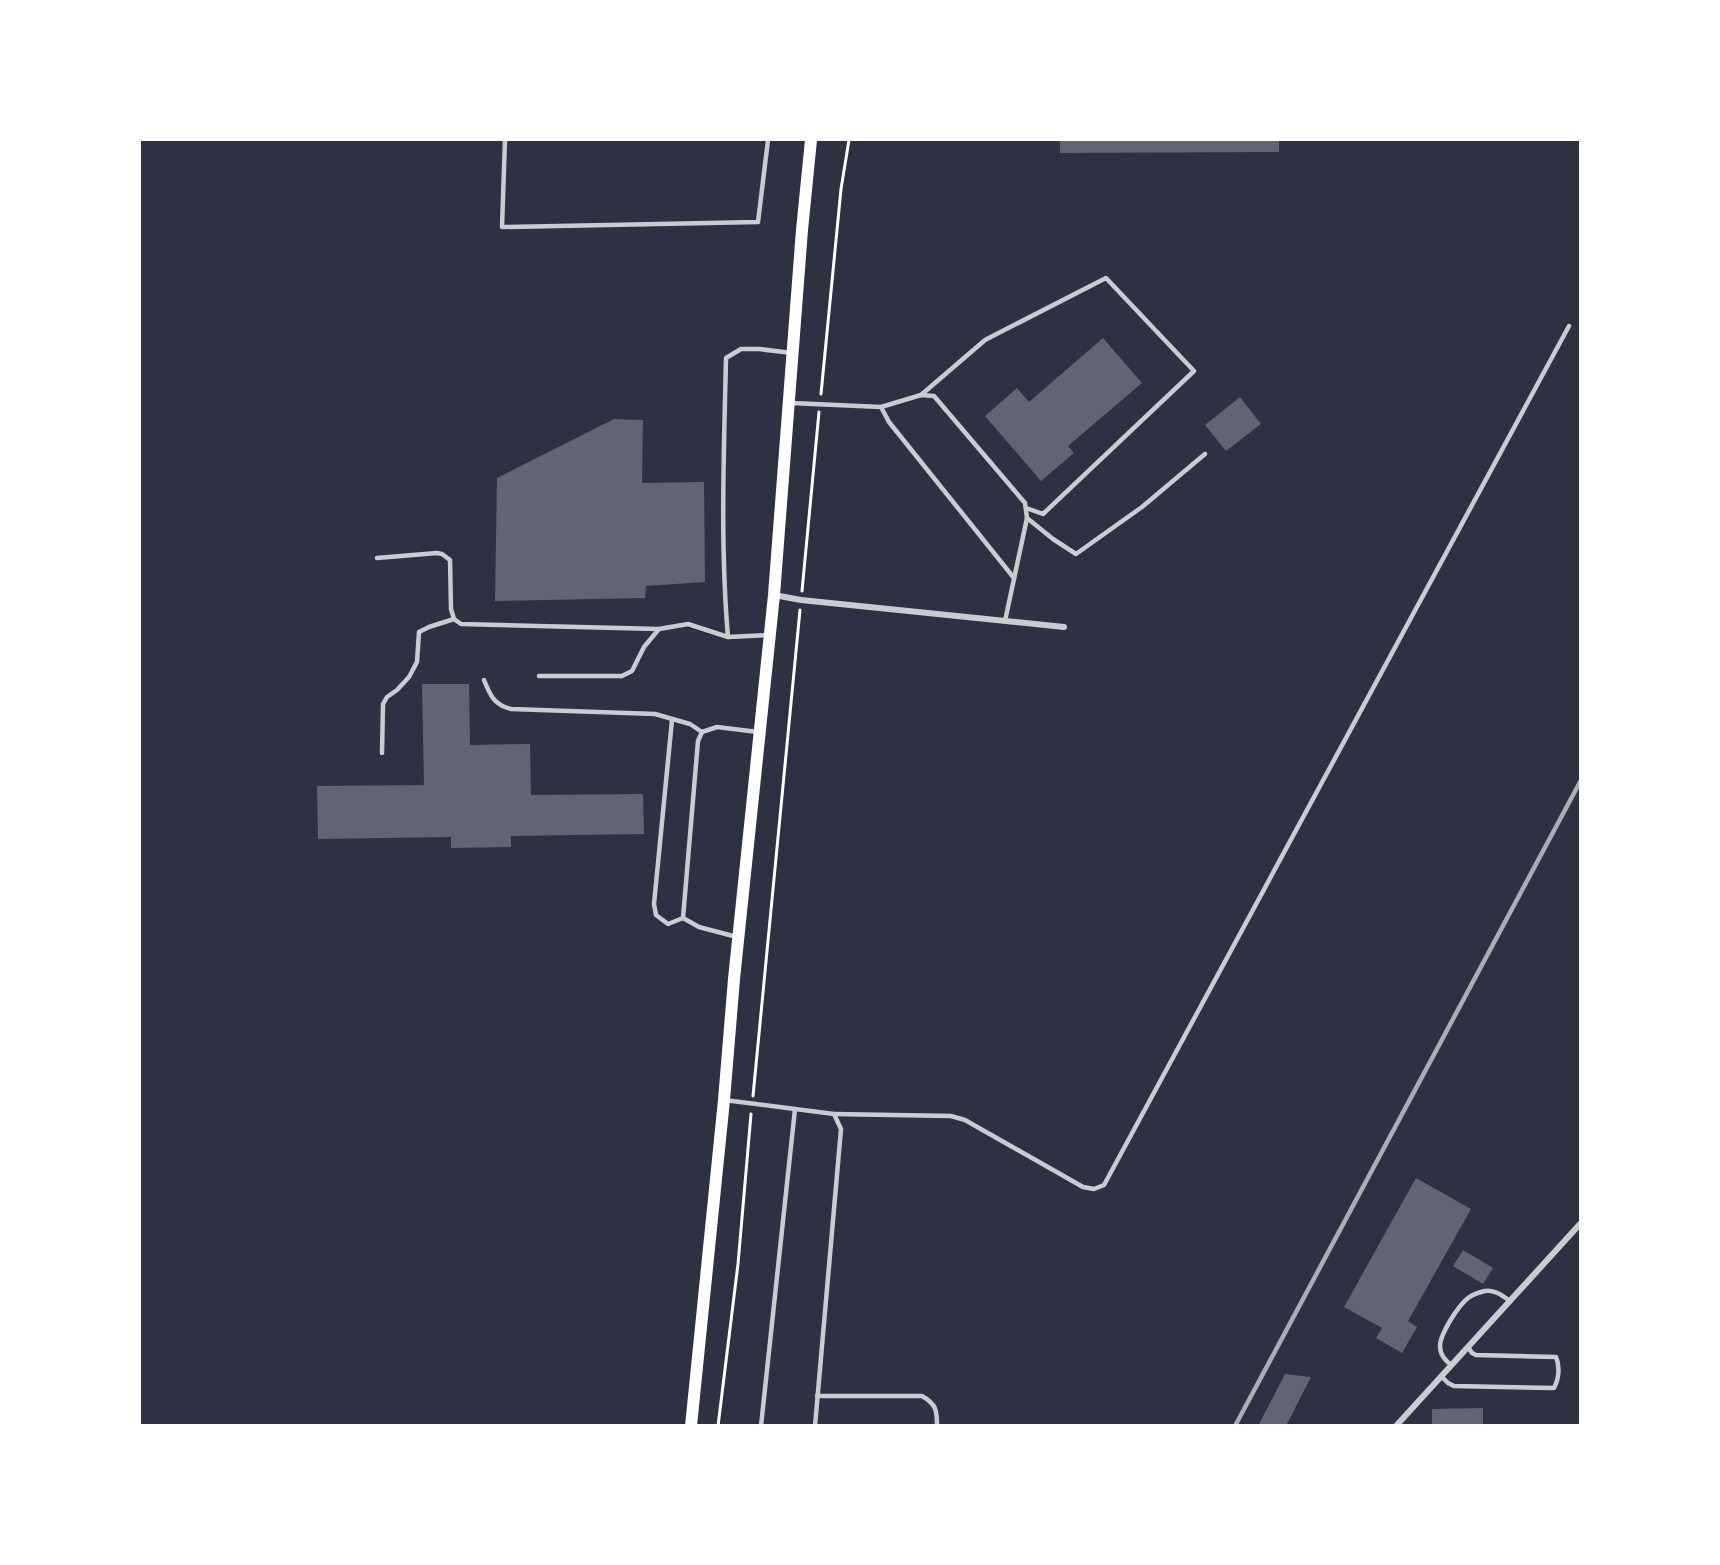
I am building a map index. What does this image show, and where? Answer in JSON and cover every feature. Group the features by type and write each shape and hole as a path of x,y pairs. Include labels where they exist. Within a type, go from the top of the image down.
{"main road":[{"path":"691,1425 774,595 811,140"}],"street":[{"path":"774,595 801,600 1064,627"},
{"path":"1396,1425 1581,1224"}],"lane":[{"path":"505,140 502,227 758,222 768,140"},
{"path":"921,395 985,340 1106,278 1194,371 1043,514 1026,508"},
{"path":"724,1100 834,1114 951,1116 965,1120 1083,1187 1094,1189 1104,1185 1569,326"},
{"path":"728,637 724,596 726,358 741,350 759,349 793,353"},
{"path":"789,403 881,407 921,395 934,396 1025,503 1027,518 1005,621"},
{"path":"881,407 889,422 1014,578"},
{"path":"1027,518 1076,554 1142,507 1205,454"},
{"path":"377,558 437,553 450,560 451,609 454,619 461,624 659,629 688,624 728,637 770,635"},
{"path":"382,753 383,704 387,697 398,690 409,677 417,662 419,632 454,619"},
{"path":"539,676 622,676 632,671 644,647 659,629"},
{"path":"484,680 490,696 501,707 655,714 690,724 702,732"},
{"path":"672,720 654,904 656,915 668,924 683,918"},
{"path":"683,918 698,741 702,732 717,727 760,732"},
{"path":"683,918 699,927 739,938"},
{"path":"761,1425 795,1109"},
{"path":"815,1425 841,1129 834,1114"},
{"path":"1451,1365 1444,1360 1440,1347 1442,1336 1454,1316 1469,1298 1487,1290 1510,1301"},
{"path":"1441,1376 1454,1386 1554,1388 1558,1382 1556,1358 1476,1355 1468,1347"},
{"path":"817,1396 922,1396 931,1402 936,1411 937,1425"}],"path":[{"path":"718,1425 738,1264 841,189 849,140"}],"building":[{"path":"1060,140 1279,140 1279,152 1060,153"},
{"path":"1103,338 1142,383 1068,446 1074,453 1041,481 985,416 1017,388 1029,402"},
{"path":"1240,397 1261,424 1226,451 1205,425"},
{"path":"614,419 643,420 642,483 704,482 705,582 646,586 645,598 495,601 497,478"},
{"path":"422,684 469,684 470,745 530,744 531,795 643,794 644,834 511,836 511,847 451,848 451,837 318,839 317,786 424,785"},
{"path":"1416,1178 1471,1209 1408,1321 1417,1327 1402,1353 1376,1338 1382,1328 1344,1307"},
{"path":"1463,1250 1493,1268 1483,1284 1453,1266"},
{"path":"1285,1374 1311,1377 1286,1426 1258,1426"},
{"path":"1483,1408 1483,1426 1432,1426 1432,1409"}],"railway":[{"path":"1235,1426 1580,782"}]}
